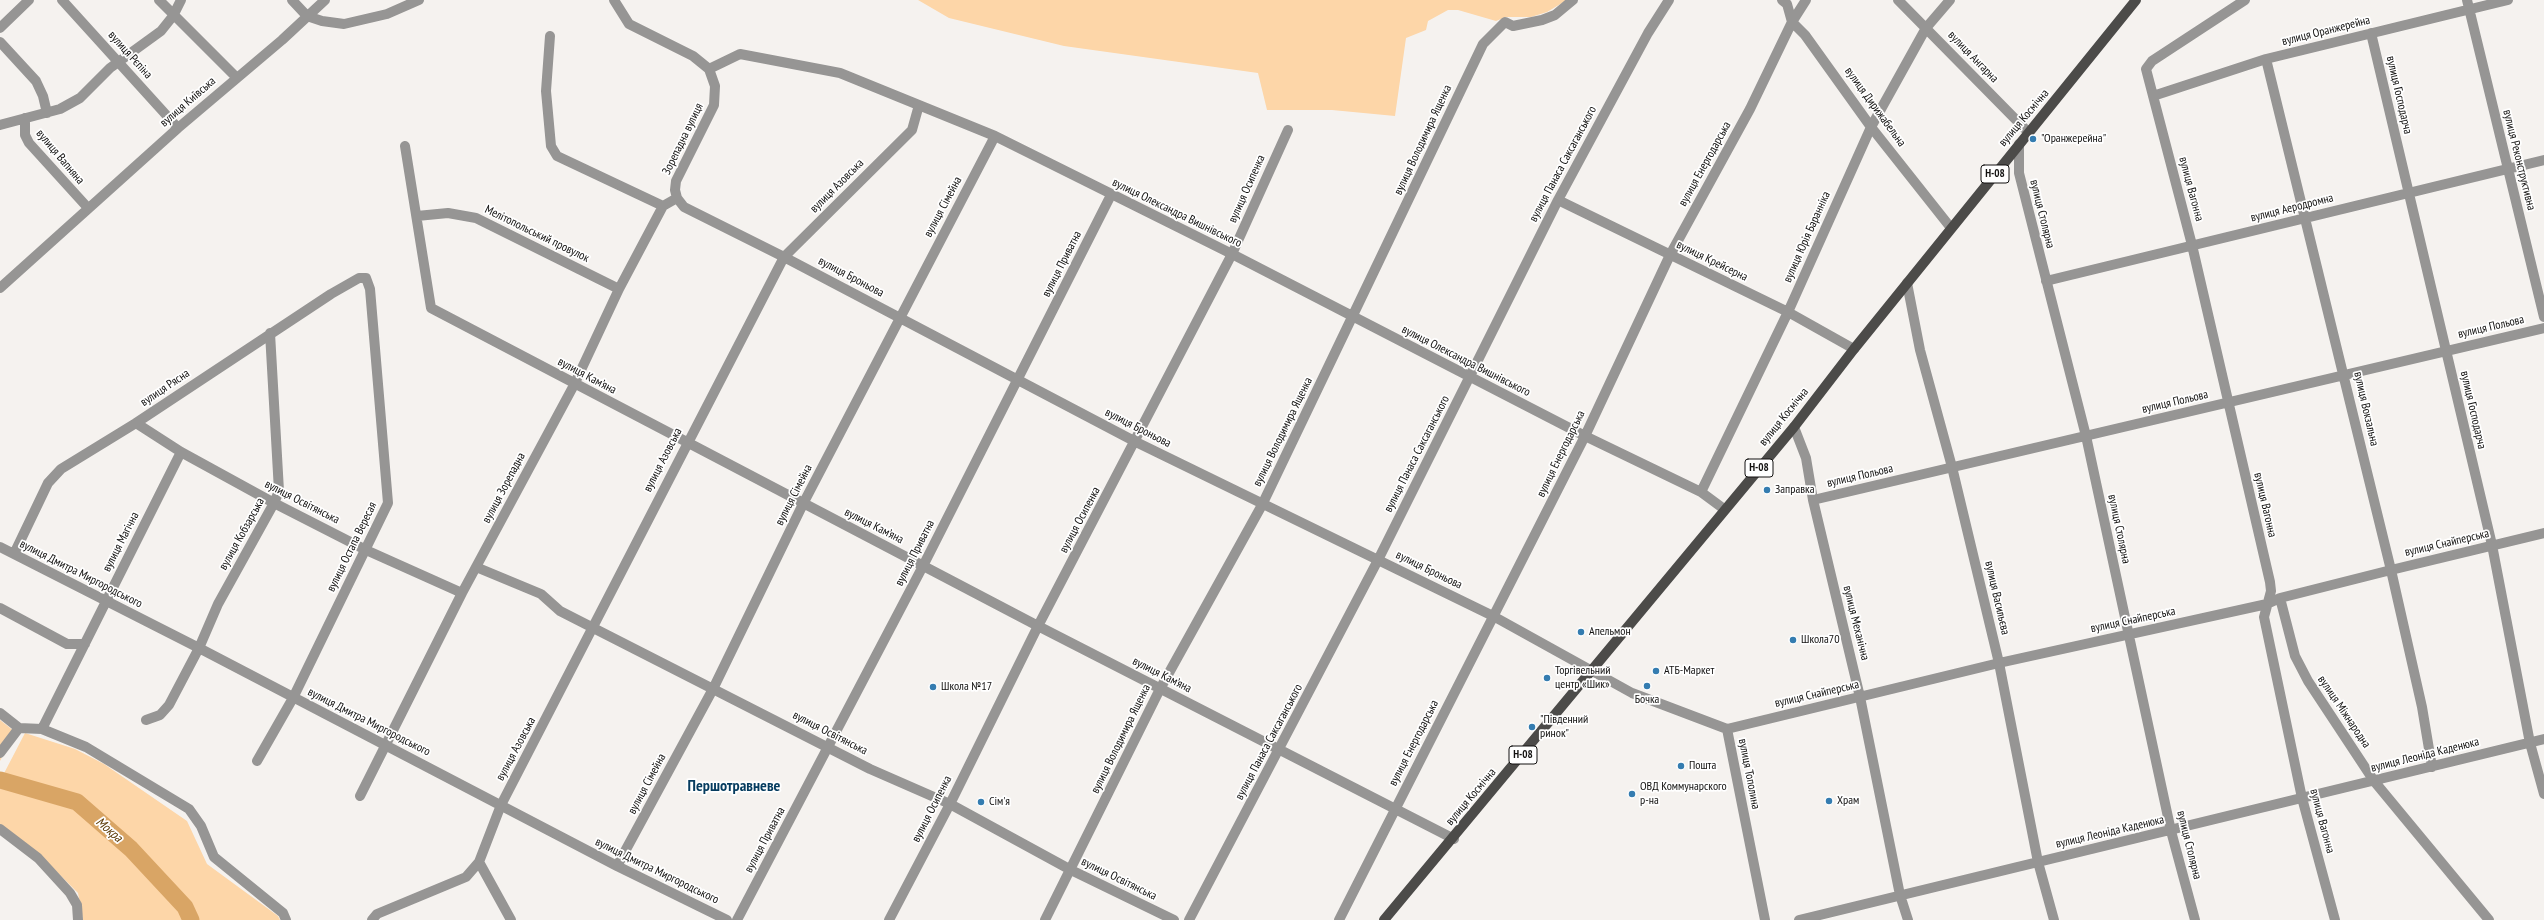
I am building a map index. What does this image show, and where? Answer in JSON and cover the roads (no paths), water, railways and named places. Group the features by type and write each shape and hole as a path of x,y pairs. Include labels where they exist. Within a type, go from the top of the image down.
{"main road":[{"name":"вулиця Космічна","path":"1384,920 1454,839 1724,509 1794,427 1854,349 2136,0"}],"street":[{"path":"0,28 29,0"},
{"name":"вулиця Рєпіна","path":"62,0 120,62 178,128"},
{"path":"159,0 173,16 236,77"},
{"path":"0,125 47,114 80,98 120,62 161,31 173,16 181,0"},
{"path":"292,0 307,16 344,24 387,14 419,0"},
{"name":"вулиця Київська","path":"0,288 178,128 236,77 282,40 326,0"},
{"path":"614,0 629,24 693,56 709,69"},
{"name":"вулиця Володимира Ященка","path":"1045,920 1160,689 1262,505 1483,44 1505,22 1513,26 1542,20 1555,15 1573,0"},
{"name":"вулиця Панаса Саксаганського","path":"1189,920 1281,749 1378,560 1471,377 1558,200 1648,33 1669,0"},
{"name":"вулиця Дирижабельна","path":"1782,0 1787,4 1792,22 1831,69 1871,127 1951,228"},
{"name":"вулиця Енергодарська","path":"1339,920 1585,436 1670,255 1750,109 1792,22 1806,0"},
{"name":"вулиця Ангарна","path":"1898,0 2029,133"},
{"name":"вулиця Юрія Баранніка","path":"1701,492 1788,312 1871,127 1926,28 1950,0"},
{"name":"вулиця Вагонна","path":"2245,0 2148,64 2146,69 2192,245 2270,582 2271,591 2264,617 2302,798 2335,920"},
{"name":"вулиця Оранжерейна","path":"2153,96 2266,59 2371,34 2468,5 2508,0"},
{"name":"вулиця Реконструктивна","path":"2468,5 2544,317"},
{"name":"вулиця Господарча","path":"2371,34 2492,545 2530,743 2544,794"},
{"path":"550,36 546,91 551,146 557,156 663,206 677,198"},
{"name":"вулиця Вапняна","path":"0,42 40,88 47,114"},
{"name":"вулиця Олександра Вишнівського","path":"709,69 740,54 840,73 995,136 1232,254 1352,318 1585,436 1701,492 1724,509"},
{"name":"вулиця Вокзальна","path":"2266,59 2391,570 2422,707 2432,767"},
{"name":"Зорепадна вулиця","path":"677,198 675,190 676,181 714,105 716,86 709,69"},
{"name":"вулиця Азовська","path":"479,862 501,805 594,628 686,442 784,257 912,130 919,105"},
{"name":"вулиця Вапняна","path":"26,118 25,135 29,143 88,208"},
{"name":"вулиця Осипенка","path":"889,920 950,804 1038,626 1136,442 1232,254 1288,130"},
{"name":"вулиця Сімейна","path":"617,866 713,689 803,504 995,136"},
{"name":"вулиця Столярна","path":"2019,144 2018,174 2086,436 2171,831 2195,920"},
{"name":"вулиця Кам’яна","path":"405,146 431,308 1038,626 1281,749 1454,839"},
{"name":"вулиця Аеродромна","path":"2046,281 2544,160"},
{"name":"вулиця Приватна","path":"737,920 923,566 1111,195"},
{"name":"вулиця Броньова","path":"677,198 684,207 784,257 1017,381 1262,505 1493,616 1593,670"},
{"name":"вулиця Крейсерна","path":"1558,200 1788,312 1854,349"},
{"name":"вулиця Зорепадна","path":"360,796 462,593 574,384 619,289 663,206"},
{"name":"Мелітопольський провулок","path":"417,216 448,213 476,218 619,289"},
{"name":"вулиця Рясна","path":"14,554 53,479 61,469 136,423 270,333 358,278 366,278"},
{"name":"вулиця Остапа Вересая","path":"257,761 293,698 388,503 370,289 366,278"},
{"name":"вулиця Васильєва","path":"1907,283 1920,350 1952,468 1999,664 2038,862 2054,920"},
{"name":"вулиця Польова","path":"1813,500 2544,328"},
{"name":"вулиця Кобзарська","path":"146,720 160,715 168,705 199,648 218,604 274,503 279,482 270,333"},
{"name":"вулиця Освітянська","path":"136,423 181,452 274,503 366,550 462,593"},
{"name":"вулиця Механічна","path":"1794,427 1806,458 1813,500 1860,697 1900,895 1908,920"},
{"name":"вулиця Магічна","path":"42,729 181,452"},
{"name":"вулиця Снайперська","path":"1727,729 1999,664 2267,604 2280,598 2544,533"},
{"name":"вулиця Дмитра Миргородського","path":"0,547 199,648 293,698 386,744 617,866 727,920"},
{"name":"вулиця Освітянська","path":"476,567 540,594 560,611 828,746 870,769 950,804 1071,870 1174,920"},
{"name":"вулиця Міжнародна","path":"2280,598 2302,671 2374,781 2488,920"},
{"path":"0,608 67,644 85,644"},
{"name":"вулиця Тополина","path":"1593,670 1632,693 1727,729 1765,920"},
{"path":"0,713 20,728 42,729 86,747 188,809 201,826 214,857 283,913 286,920"},
{"path":"0,753 20,728"},
{"name":"вулиця Леоніда Каденюка","path":"1799,920 2171,831 2544,739"},
{"path":"0,829 38,858 70,893 77,905 78,920"},
{"path":"372,920 377,914 466,877 479,862 511,920"}],"waterway":[{"name":"Мокра","path":"0,780 77,802 131,849 185,907 191,920"}],"place":[{"name":"\"Оранжерейна\"","path":"2033,139"},
{"name":"Заправка","path":"1767,490"},
{"name":"Апельмон","path":"1581,632"},
{"name":"Школа70","path":"1793,640"},
{"name":"АТБ-Маркет","path":"1656,671"},
{"name":"Торгівельний центр «Шик»","path":"1547,678"},
{"name":"Бочка","path":"1647,686"},
{"name":"Школа №17","path":"933,687"},
{"name":"\"Південний ринок\"","path":"1532,727"},
{"name":"Пошта","path":"1681,766"},
{"name":"ОВД Коммунарского р-на","path":"1632,794"},
{"name":"Храм","path":"1829,801"},
{"name":"Сім'я","path":"981,802"}],"district":[{"name":"Першотравневе","path":"734,786"}]}
